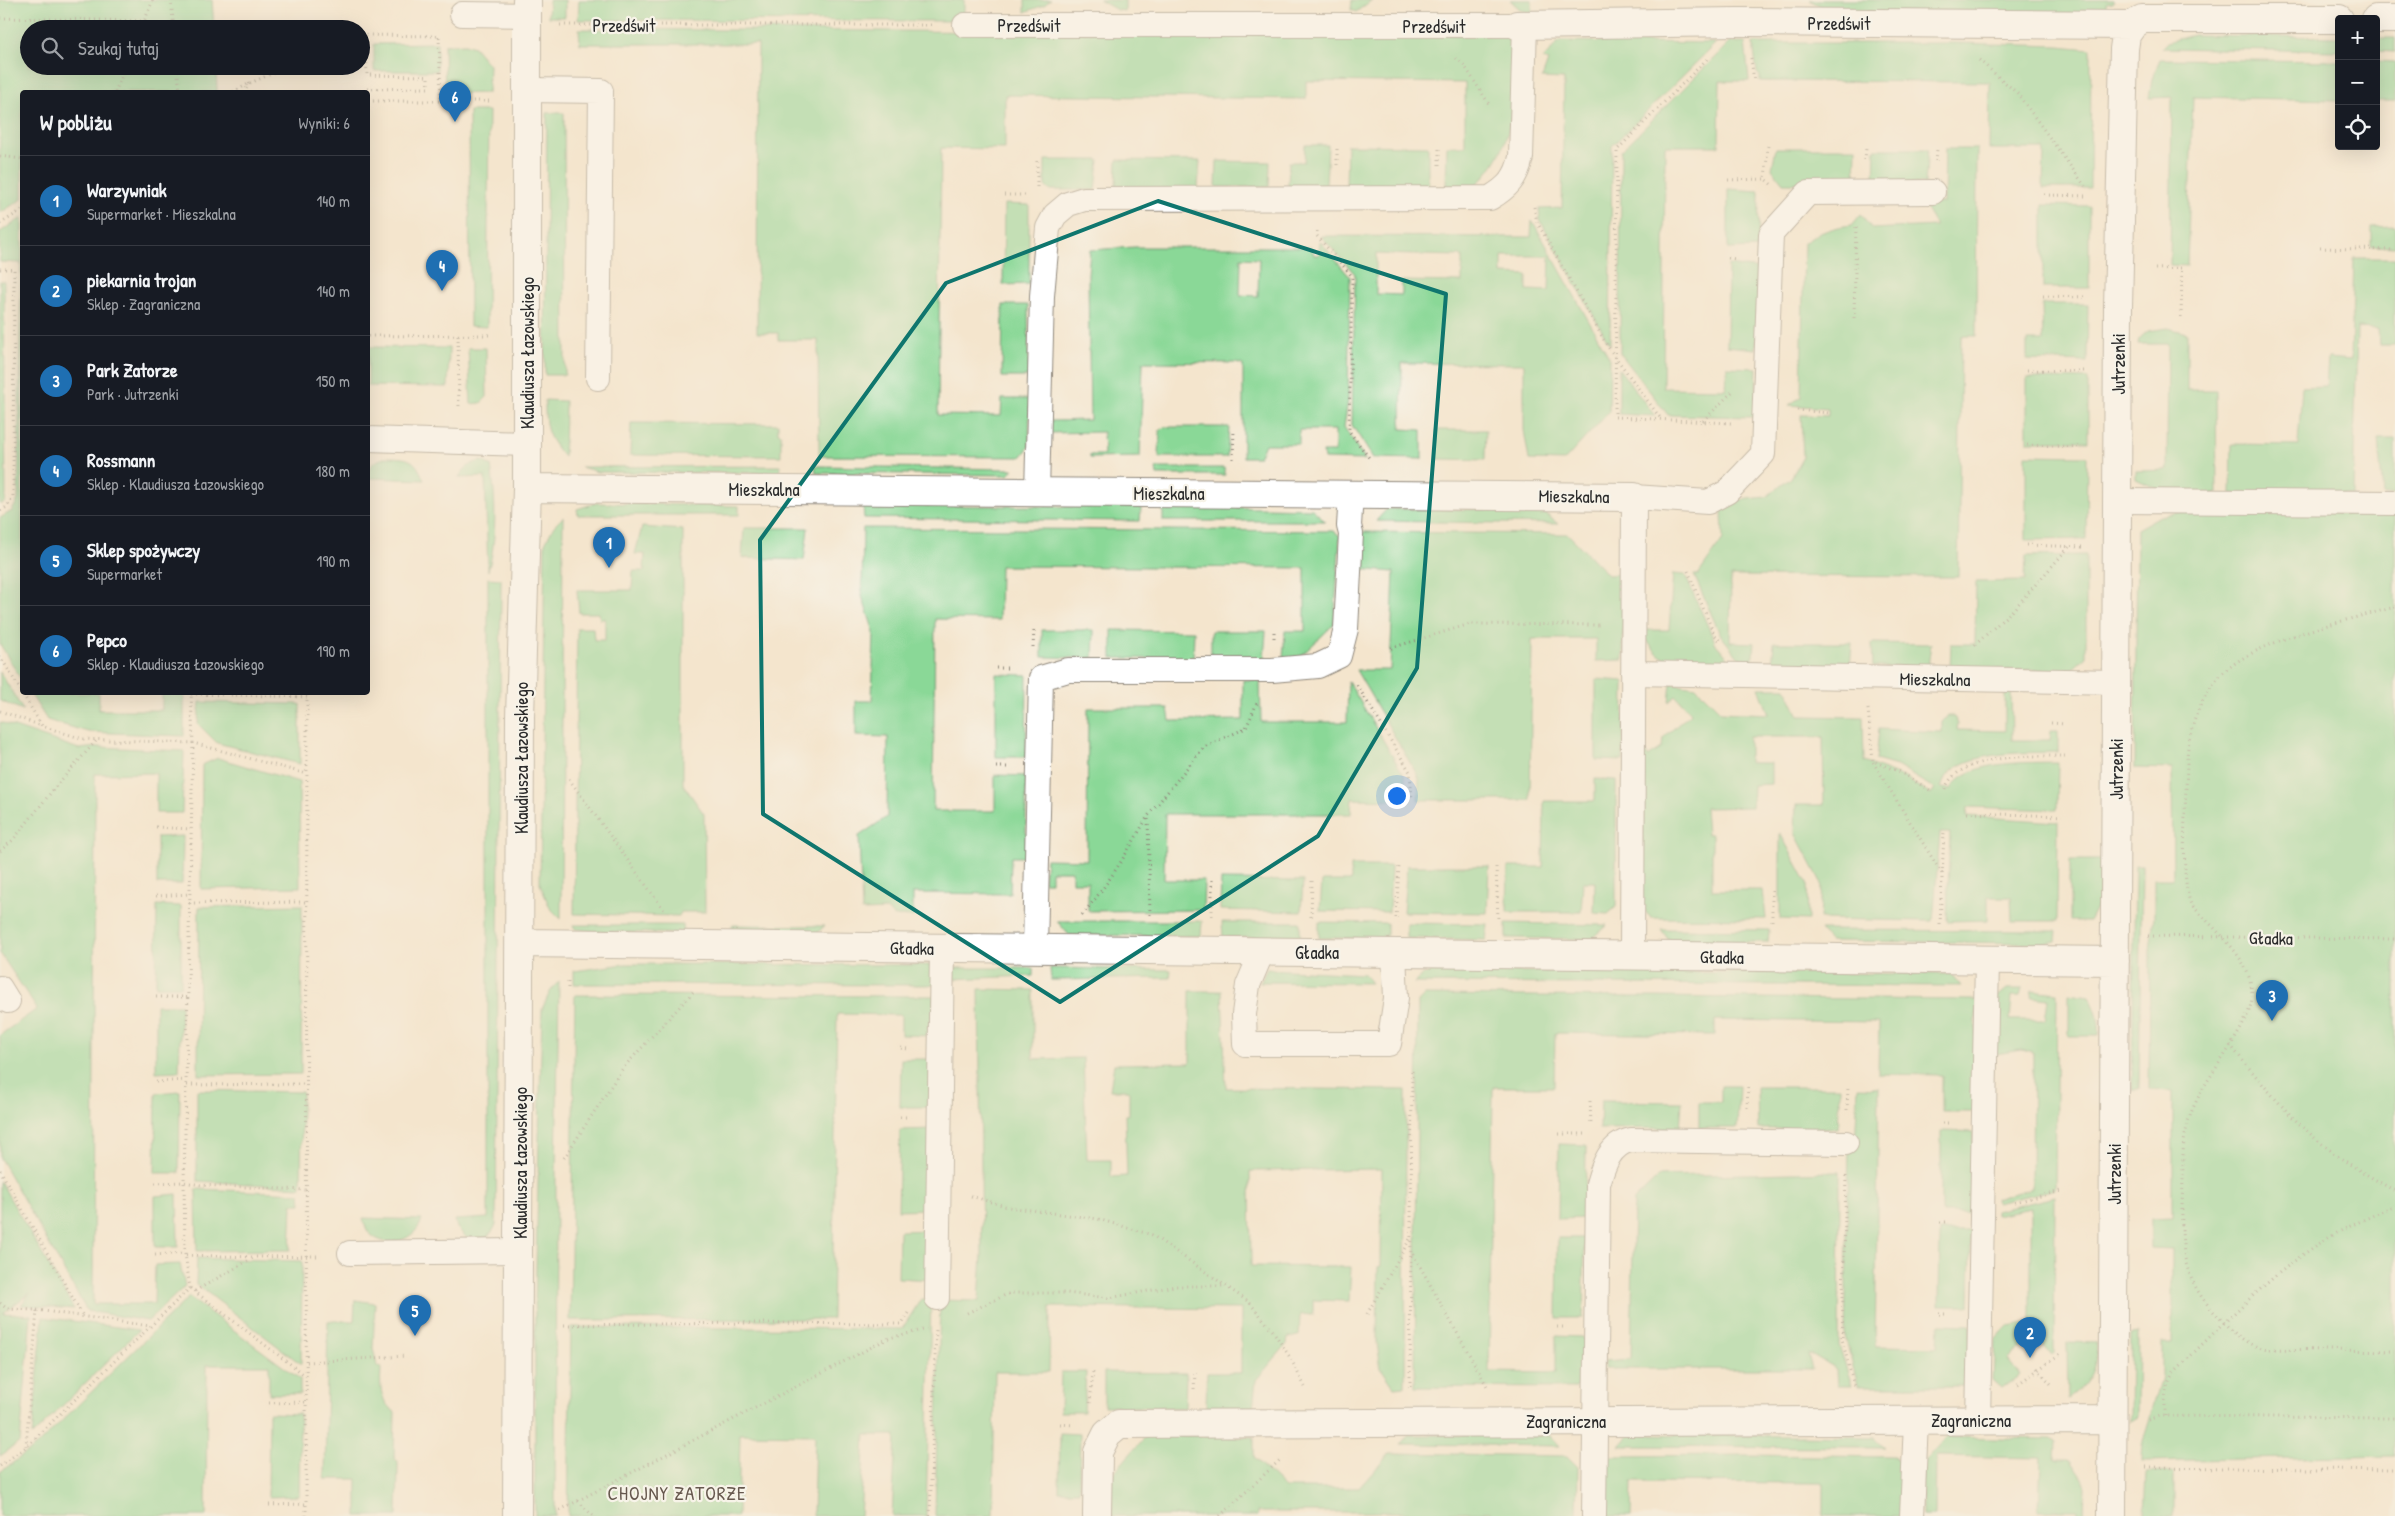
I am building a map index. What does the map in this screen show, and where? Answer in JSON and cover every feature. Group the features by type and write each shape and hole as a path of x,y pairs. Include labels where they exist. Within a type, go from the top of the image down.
{"street":[{"name":"Przedświt","path":"1521,25 1738,22 1795,11 2133,25 2142,19 2335,19"},
{"name":"Klaudiusza Łazowskiego","path":"517,1516 520,717 527,488 527,13"},
{"path":"2380,19 2395,19"},
{"name":"Jutrzenki","path":"2112,1516 2118,307 2124,49 2126,36 2133,25"},
{"name":"Mieszkalna","path":"527,488 1634,496"},
{"name":"Gładka","path":"520,943 2114,961"},
{"name":"Zagraniczna","path":"1097,1516 1098,1452 1107,1434 1120,1424 1978,1420 2112,1428"}],"lane":[{"path":"462,14 527,13"},
{"name":"Przedświt","path":"965,25 1521,25"},
{"path":"1037,492 1042,296 1048,228 1055,215 1068,204 1084,199 1490,198 1514,179 1521,157 1521,25"},
{"path":"527,90 601,91 598,378"},
{"path":"1634,496 1708,502 1726,492 1763,454 1771,234 1808,193 1933,192"},
{"path":"370,439 527,444"},
{"path":"1035,949 1041,678 1068,670 1272,670 1318,666 1339,656 1346,629 1351,494"},
{"name":"Mieszkalna","path":"1632,956 1634,496"},
{"path":"2117,501 2395,503"},
{"name":"Mieszkalna","path":"1633,673 2116,682"},
{"path":"937,1298 942,948"},
{"path":"1262,952 1248,986 1244,1014 1245,1044 1390,1044 1396,998 1394,953"},
{"path":"1978,1420 1987,960"},
{"path":"1594,1516 1598,1184 1610,1153 1623,1142 1631,1140 1846,1143"},
{"path":"350,1253 519,1251"},
{"path":"1912,1516 1916,1421"}],"path":[{"path":"144,20 153,0"},
{"path":"172,0 173,20"},
{"name":"Przedświt","path":"527,13 965,25"},
{"path":"0,18 96,20"},
{"path":"1738,22 1726,39 1617,150 1615,417 1755,424 1782,408 1828,413"},
{"path":"1414,26 1437,40 1464,66 1492,109"},
{"path":"370,36 449,37"},
{"path":"439,36 441,101"},
{"path":"1751,56 1754,81"},
{"path":"1976,58 2017,93 2093,197 2044,196"},
{"path":"116,90 122,75"},
{"path":"178,75 180,90"},
{"path":"237,90 269,75"},
{"path":"365,90 428,88 428,76 366,75"},
{"path":"245,90 250,83"},
{"path":"370,100 498,101"},
{"path":"0,156 20,159"},
{"path":"1521,157 1537,222 1608,348 1662,419"},
{"path":"1728,180 1765,179"},
{"path":"1854,318 1857,206 1860,193"},
{"path":"1004,195 1037,195"},
{"path":"1317,198 1317,236 1352,276 1349,430 1374,466"},
{"path":"0,224 20,211"},
{"path":"2320,248 2395,250"},
{"path":"0,269 14,269 14,279 13,497 7,507 0,511"},
{"path":"2043,296 2093,297"},
{"path":"458,335 460,417"},
{"path":"370,336 495,335"},
{"path":"2027,370 2092,371"},
{"path":"1233,464 1234,430"},
{"path":"2027,445 2083,447"},
{"path":"2026,545 2084,547"},
{"path":"1974,646 2013,610 2069,547"},
{"path":"1688,571 1714,634 1749,675"},
{"path":"2395,608 2310,630 2251,654 2224,671 2207,693 2194,721 2188,745 2186,886 2192,904 2238,955 2245,967 2253,994 2243,1024 2199,1096 2185,1132 2182,1225 2186,1263 2192,1278 2206,1304 2243,1340 2259,1348 2395,1351"},
{"path":"1391,648 1470,624 1633,626"},
{"path":"0,656 20,689"},
{"path":"1339,656 1410,772 1412,800"},
{"path":"1080,917 1124,860 1148,816 1204,747 1246,728 1272,670"},
{"path":"1865,677 1873,761 1942,874"},
{"path":"23,695 42,726"},
{"path":"191,695 193,742 184,1182 185,1254 190,1288 306,1376"},
{"path":"306,1516 307,695"},
{"path":"0,711 83,740 193,742 307,774"},
{"path":"2051,723 2065,724"},
{"path":"0,851 14,840 57,785 96,741"},
{"path":"1945,789 1948,780 1956,773 1971,766 2011,756 2064,756"},
{"path":"1873,761 1900,772 1933,792"},
{"path":"570,779 666,912"},
{"path":"1967,813 2062,816"},
{"path":"1148,816 1150,916"},
{"path":"156,827 190,829"},
{"path":"1940,926 1944,832"},
{"path":"1396,918 1399,866"},
{"path":"1496,867 1498,919"},
{"path":"1212,880 1212,917"},
{"path":"1311,917 1312,881"},
{"path":"1772,890 1772,923"},
{"path":"156,896 189,894"},
{"path":"189,903 307,902"},
{"name":"Gładka","path":"2147,936 2395,939"},
{"path":"564,1158 622,1068 695,990"},
{"path":"156,997 188,997"},
{"path":"2230,1045 2268,1091 2312,1136 2346,1162 2395,1191"},
{"path":"1410,1395 1412,1066"},
{"path":"156,1082 185,1080"},
{"path":"187,1085 307,1084"},
{"path":"1559,1134 1591,1134"},
{"path":"1846,1143 1842,1338 1858,1393"},
{"path":"0,1170 83,1316"},
{"path":"155,1183 184,1182 202,1185 307,1190"},
{"path":"939,1187 1008,1208 1098,1219 1152,1235 1249,1302 1273,1331 1291,1359 1322,1422"},
{"path":"1982,1208 2061,1192"},
{"path":"2165,1416 2164,1393 2169,1380 2225,1323 2278,1274 2308,1251 2337,1233 2395,1205"},
{"path":"1366,1314 1411,1236"},
{"path":"155,1255 185,1254 254,1258 307,1257 350,1253"},
{"path":"1412,1253 1489,1388 1490,1396"},
{"path":"195,1292 254,1258"},
{"path":"960,1316 1010,1293 1067,1293 1109,1298 1175,1286 1225,1286"},
{"path":"0,1466 26,1447 190,1288"},
{"path":"564,1325 902,1324 921,1293 937,1298"},
{"path":"0,1303 7,1309 37,1310 150,1326"},
{"path":"26,1447 37,1310"},
{"path":"560,1510 889,1338 944,1324"},
{"path":"930,1516 936,1327"},
{"path":"2011,1389 2060,1354"},
{"path":"307,1362 406,1356"},
{"path":"1090,1411 1092,1372"},
{"path":"269,1403 306,1402"},
{"path":"2112,1428 2165,1416 2395,1418"},
{"path":"1220,1516 1283,1457"},
{"path":"2138,1467 2395,1470"},
{"path":"578,1501 593,1516"},
{"path":"269,1505 306,1504"}],"highlighted area":[{"path":"1158,201 1446,294 1417,668 1318,836 1060,1002 763,814 760,540 946,283"}],"green space":[{"path":"0,0 212,0 213,20 20,20 20,75 216,75 217,90 20,90 20,200 0,213"},
{"path":"549,0 565,0 565,17 548,17"},
{"path":"579,0 964,0 964,21 578,20"},
{"path":"1025,0 1051,0 1044,5 1025,12"},
{"path":"1099,0 1125,0 1125,11 1117,10"},
{"path":"1352,0 1372,0 1356,12 1351,10"},
{"path":"1510,0 1532,0 1532,14 1521,10"},
{"path":"1810,0 2114,0 2112,3 2106,4 2107,15 1828,11"},
{"path":"579,29 1515,35 1513,106 1505,141 1498,157 1488,172 1469,191 1446,187 1447,146 1465,146 1465,83 1306,81 1306,99 1005,95 1005,149 941,148 938,415 1001,416 1002,399 1030,399 1029,447 1021,457 819,456 818,340 778,340 778,333 757,333 758,44 580,44"},
{"path":"2194,35 2335,37 2335,51 2161,48 2167,42"},
{"path":"2380,38 2395,38 2395,52 2380,51"},
{"path":"1559,41 1716,43 1612,146 1610,345 1540,220 1539,209 1562,208 1564,79 1542,78 1548,61 1543,59"},
{"path":"1730,42 1745,42 1749,81 1720,81 1719,146 1665,146 1663,388 1726,389 1727,367 1757,368 1755,417 1668,415 1620,353 1621,151"},
{"path":"437,43 437,71 374,71 374,44"},
{"path":"1753,43 1956,43 2058,46 2091,49 2090,188 2043,188 2044,149 1989,149 1990,82 1760,81 1760,76 1757,73"},
{"path":"465,44 474,47 489,65 488,93 445,94 444,45"},
{"path":"2160,59 2335,61 2335,100 2193,97 2187,266 2170,265 2172,97 2149,98 2152,79"},
{"path":"2380,61 2395,62 2395,101 2380,101"},
{"path":"469,111 489,111 487,327 470,326"},
{"path":"547,113 564,113 565,375 545,375"},
{"path":"1305,145 1328,145 1326,185 1321,190 1288,187 1289,162 1304,162"},
{"path":"1347,145 1428,146 1428,185 1423,190 1346,188"},
{"path":"1776,148 1856,148 1855,184 1783,183 1772,169"},
{"path":"1875,149 1928,149 1925,184 1874,183"},
{"path":"1945,149 1977,149 1976,336 1961,336 1958,577 1731,576 1730,642 1754,643 1752,667 1746,667 1720,634 1694,575 1698,575 1723,539 1722,511 1731,501 1766,497 1791,478 1803,457 1801,415 1828,416 1828,408 1789,405 1801,397 1804,243 1826,231 1852,225 1861,214 1872,229 1936,226 1922,203 1944,203"},
{"path":"1045,160 1099,160 1096,190 1049,190 1045,186"},
{"path":"1117,160 1200,161 1198,187 1193,189 1120,191 1116,186"},
{"path":"1217,161 1270,162 1269,187 1216,187"},
{"path":"1728,189 1759,191 1758,248 1728,249"},
{"path":"1004,204 1029,205 1029,284 1003,285"},
{"path":"2043,205 2089,206 2089,288 2043,288"},
{"path":"20,219 20,263 0,262 0,232"},
{"path":"1532,220 1610,359 1609,412 1564,461 1529,460 1524,430 1524,364 1402,363 1401,429 1422,430 1422,459 1373,458 1352,425 1355,274 1321,236 1531,237","holes":["1376,254 1462,256 1462,282 1402,281 1402,295 1376,294","1502,256 1550,256 1549,291 1527,290 1527,275 1502,274"]},
{"path":"2395,226 2395,247 2372,246 2372,227"},
{"path":"1320,241 1350,277 1348,400 1344,427 1365,460 1324,459 1323,452 1335,452 1335,430 1299,430 1299,444 1265,444 1259,457 1243,457 1243,365 1236,363 1143,362 1140,457 1090,458 1090,455 1104,455 1103,432 1050,433 1049,421 1090,420 1088,274 1090,250 1135,247 1311,247 1314,255 1319,255","holes":["1241,258 1259,259 1258,296 1240,295"]},
{"path":"2354,258 2395,258 2395,345 2379,345 2378,329 2357,328 2353,495 2231,494 2232,444 2298,445 2302,387 2326,386 2328,358 2351,360"},
{"path":"1728,265 1759,269 1756,349 1727,346"},
{"path":"0,281 4,281 6,495 5,502 0,505"},
{"path":"2042,304 2088,304 2087,362 2027,360 2027,341 2043,341"},
{"path":"1003,305 1028,305 1029,377 1002,377"},
{"path":"2168,328 2187,333 2187,390 2216,390 2217,494 2164,492 2136,479 2136,471 2167,470 2168,344 2138,344 2139,339 2148,331"},
{"path":"20,342 20,678 0,644 0,518 12,511 18,500"},
{"path":"370,347 449,348 448,387 370,386"},
{"path":"468,348 486,348 487,397 481,403 471,404"},
{"path":"1619,369 1655,416 1619,414"},
{"path":"2027,378 2088,379 2088,441 2027,441"},
{"path":"545,400 565,401 564,457 553,443 546,425"},
{"path":"631,423 778,424 778,433 781,434 781,456 630,455"},
{"path":"1165,427 1229,427 1227,457 1159,457 1160,430"},
{"path":"1437,430 1486,430 1485,460 1438,459"},
{"path":"2378,439 2395,439 2395,494 2383,495"},
{"path":"2026,455 2087,456 2086,539 2026,540"},
{"path":"389,457 407,459 415,464 424,480 370,478 370,468 381,459"},
{"path":"482,461 491,466 494,491 494,533 488,571 485,477 459,478 468,466"},
{"path":"781,466 780,473 598,472 581,467"},
{"path":"815,466 1013,469 1008,475 816,473"},
{"path":"1156,468 1224,468 1225,475 1157,475"},
{"path":"596,503 739,506 739,515 578,515 577,509"},
{"path":"863,505 1141,507 1140,521 864,518"},
{"path":"1163,506 1312,509 1325,521 1163,521"},
{"path":"1387,509 1541,510 1558,524 1376,521"},
{"path":"2181,512 2395,514 2395,1456 2142,1461 2143,1441 2162,1377 2162,1343 2172,1343 2172,1249 2151,1248 2151,1219 2173,1218 2173,1091 2149,1090 2150,951 2154,916 2154,879 2173,879 2172,769 2135,768 2137,529 2160,516"},
{"path":"563,517 561,919 550,908 540,884 545,543 554,526"},
{"path":"642,527 683,530 683,784 704,814 705,912 681,912 679,916 574,914 577,628 593,628 594,640 605,640 605,619 600,619 599,613 579,613 577,590 632,590 633,571 644,571 645,554 635,554"},
{"path":"744,528 808,528 804,560 742,558"},
{"path":"863,528 1334,531 1340,536 1334,624 1300,657 1283,659 1285,631 1305,631 1305,568 1000,566 999,620 935,619 933,811 995,811 995,775 1026,776 1026,857 1011,857 1010,894 913,893 913,917 893,916 888,910 862,911 859,836 887,817 888,737 856,736 856,701 872,701 874,632 862,596"},
{"path":"1364,532 1568,534 1608,575 1623,574 1623,660 1596,661 1596,639 1532,639 1530,800 1418,800 1419,778 1356,670 1390,670 1394,572 1359,569 1360,537"},
{"path":"2086,555 2086,657 2071,670 1950,670 1951,644 1975,644 1976,582 2025,581 2026,556"},
{"path":"1673,574 1685,575 1716,644 1737,668 1709,668 1682,665 1669,661 1658,654 1649,644 1643,630 1669,630"},
{"path":"488,578 501,579 496,1224 492,1232 486,1237 470,1241 457,1228 455,1220 488,1218"},
{"path":"1042,630 1094,630 1093,658 1042,657"},
{"path":"1112,630 1194,631 1193,659 1112,658"},
{"path":"1211,631 1266,631 1264,659 1211,659"},
{"path":"1774,643 1852,643 1850,667 1772,667"},
{"path":"1872,643 1931,644 1928,667 1873,667"},
{"path":"0,672 23,710 0,701"},
{"path":"996,674 1027,675 1026,757 996,757"},
{"path":"1596,679 1624,681 1623,761 1596,760"},
{"path":"1243,680 1260,680 1261,722 1347,722 1348,681 1405,777 1405,800 1352,799 1351,814 1165,814 1164,880 1204,880 1203,910 1088,911 1088,882 1072,882 1072,871 1051,871 1051,882 1044,882 1046,859 1087,860 1088,708 1168,708 1170,721 1243,720"},
{"path":"1671,683 1696,687 1721,712 1769,714 1759,688 1786,688 1799,716 1863,717 1864,762 1905,778 1931,795 1935,789 1897,766 1876,760 1879,729 1942,732 1942,722 1948,716 1954,716 1958,723 1957,730 2005,731 2005,689 2011,689 2012,740 2050,740 2051,731 2058,731 2058,752 2010,754 1974,760 1959,766 1948,775 1941,788 1951,789 1959,779 1970,772 1984,768 2016,763 2058,762 2057,810 1968,807 1967,816 2058,822 2057,921 2012,921 2011,897 1988,897 1988,920 1947,921 1950,833 1940,833 1933,921 1820,919 1822,884 1795,833 1796,805 1824,805 1823,737 1749,737 1749,763 1771,763 1771,784 1753,785 1752,807 1705,808 1707,834 1712,834 1712,890 1763,890 1766,919 1651,918 1642,908 1643,744 1648,757 1662,748 1663,738 1691,713 1676,696 1669,702"},
{"path":"31,695 99,695 99,710 162,710 162,695 184,695 184,736 88,732 47,720"},
{"path":"200,702 300,704 300,764 217,743 198,724"},
{"path":"0,722 79,749 98,747 184,751 182,813 156,813 156,773 95,774 93,1304 154,1304 155,1265 180,1264 185,1286 148,1321 87,1311 0,1158 0,1035 37,1009 0,953"},
{"path":"218,758 299,782 300,887 201,889 202,765"},
{"path":"1595,779 1616,780 1616,907 1608,914 1594,913 1595,882 1583,882 1581,912 1507,912 1508,867 1543,867 1544,801 1595,801"},
{"path":"1780,833 1807,883 1808,920 1780,919"},
{"path":"183,836 182,884 157,884 157,837"},
{"path":"2070,860 2102,860 2099,902 2089,921 2070,921"},
{"path":"1351,866 1391,866 1389,912 1320,911 1322,881 1351,881"},
{"path":"1407,866 1489,866 1487,913 1403,912"},
{"path":"2135,866 2142,866 2139,1090 2132,1090"},
{"path":"1221,880 1303,881 1301,912 1220,910"},
{"path":"157,905 181,906 181,986 156,986"},
{"path":"302,905 301,1074 198,1075 199,907"},
{"path":"1057,921 1202,921 1201,936 1069,935"},
{"path":"1222,922 1300,922 1300,938 1223,937"},
{"path":"1319,922 1387,923 1387,938 1319,938"},
{"path":"1406,923 1488,924 1486,940 1406,938"},
{"path":"1506,923 1607,925 1591,939 1506,938"},
{"path":"573,925 683,925 684,934 590,931 575,929"},
{"path":"732,925 824,926 817,934 732,933"},
{"path":"1661,929 1769,930 1768,942 1670,942"},
{"path":"1820,930 2057,932 2056,941 2046,943 1829,941"},
{"path":"625,964 936,965 935,985 574,984 574,971"},
{"path":"951,968 1033,968 1033,976 951,979"},
{"path":"1050,968 1171,970 1170,978 1051,980"},
{"path":"1267,969 1364,974 1371,983 1260,982"},
{"path":"1433,971 1951,974 1961,986 1414,983 1423,975"},
{"path":"559,981 556,1175 555,1516 535,1516 535,1313 542,1009 550,992"},
{"path":"979,989 1033,990 1033,1059 1083,1058 1087,1160 1111,1160 1111,1177 1127,1176 1125,1115 1129,1114 1129,1090 1110,1090 1114,1064 1190,1063 1190,991 1222,991 1226,1088 1406,1090 1405,1386 1394,1387 1381,1368 1377,1343 1378,1267 1381,1266 1382,1169 1250,1171 1251,1266 1351,1267 1349,1301 1313,1300 1313,1315 1300,1314 1299,1336 1288,1337 1287,1344 1256,1380 1253,1409 1206,1408 1207,1373 1241,1373 1241,1309 1050,1307 1049,1372 995,1372 993,1516 935,1516 940,1300 979,1301 982,1256"},
{"path":"2007,989 2023,989 2021,996 2012,996 2010,1020 2045,1020 2048,999 2031,997 2032,990 2057,993 2055,1189 1996,1203 1995,1199 2032,1188 2033,1053 2022,1050 1995,1054 1995,999"},
{"path":"2069,993 2089,996 2097,1016 2099,1036 2069,1036"},
{"path":"575,995 934,996 933,1036 901,1035 901,1015 837,1014 832,1319 570,1320"},
{"path":"1425,995 1976,1000 1976,1112 1942,1112 1942,1075 1878,1074 1879,1022 1715,1020 1715,1035 1555,1033 1554,1087 1493,1087 1489,1372 1556,1373 1556,1336 1582,1337 1584,1340 1584,1379 1576,1388 1415,1387 1418,1002"},
{"path":"156,1005 181,1005 179,1071 156,1072"},
{"path":"901,1059 932,1059 931,1107 900,1107"},
{"path":"1721,1086 1739,1086 1737,1128 1699,1128 1699,1102 1721,1102"},
{"path":"1757,1087 1840,1087 1838,1128 1758,1129"},
{"path":"1858,1087 1879,1088 1875,1346 1938,1347 1939,1324 1970,1325 1974,1378 1965,1386 1858,1386 1845,1336 1849,1146 1855,1146"},
{"path":"197,1090 302,1092 301,1187 197,1181"},
{"path":"180,1091 179,1173 155,1173 156,1093"},
{"path":"1601,1101 1682,1102 1680,1128 1600,1129"},
{"path":"934,1129 931,1209 898,1210 900,1130"},
{"path":"1941,1131 1973,1132 1974,1213 1941,1213"},
{"path":"1559,1144 1586,1145 1585,1218 1558,1219"},
{"path":"1840,1172 1839,1345 1852,1386 1837,1386 1836,1369 1813,1355 1808,1355 1812,1369 1605,1369 1605,1361 1631,1359 1634,1200 1659,1176"},
{"path":"0,1181 74,1309 21,1305 30,1293 3,1313 31,1315 20,1442 0,1456"},
{"path":"196,1189 300,1193 301,1204 292,1204 290,1250 197,1251"},
{"path":"177,1194 178,1247 155,1247 155,1196"},
{"path":"2055,1197 2054,1354 2052,1356 2036,1336 2008,1359 2020,1375 2002,1388 1993,1380 1995,1340 2008,1326 2031,1322 2031,1208 1995,1215 1995,1211"},
{"path":"363,1218 422,1220 412,1234 397,1241 389,1242 373,1237 367,1230"},
{"path":"932,1230 930,1280 898,1278 899,1231"},
{"path":"1940,1231 1971,1231 1970,1306 1939,1306"},
{"path":"1558,1238 1585,1238 1583,1318 1557,1318"},
{"path":"197,1258 302,1261 301,1364 196,1284"},
{"path":"189,1297 300,1379 300,1394 269,1394 269,1365 207,1365 206,1516 0,1516 0,1472 36,1446"},
{"path":"921,1299 931,1299 926,1516 892,1516 896,1435 865,1435 860,1516 813,1516 815,1435 740,1434 738,1516 568,1516 571,1327 902,1329"},
{"path":"355,1300 375,1303 373,1348 377,1366 381,1368 383,1398 395,1412 394,1457 398,1463 397,1516 357,1516 357,1479 325,1479 328,1321 354,1321"},
{"path":"43,1317 139,1330 32,1436"},
{"path":"2138,1333 2137,1417 2130,1421 2131,1334"},
{"path":"2067,1342 2097,1343 2097,1352 2090,1375 2081,1388 2068,1399"},
{"path":"1061,1372 1086,1372 1084,1412 1060,1412"},
{"path":"1104,1372 1186,1373 1185,1408 1104,1406"},
{"path":"269,1413 300,1414 299,1496 268,1497"},
{"path":"1060,1433 1080,1434 1079,1491 1059,1491"},
{"path":"1631,1434 1874,1437 1884,1447 1620,1446"},
{"path":"1147,1435 1254,1437 1254,1458 1285,1488 1359,1488 1390,1453 1567,1456 1578,1467 1577,1516 1491,1516 1491,1512 1257,1512 1257,1516 1108,1516 1108,1479"},
{"path":"1408,1435 1551,1436 1560,1446 1401,1444"},
{"path":"1946,1437 2051,1439 2056,1443 2055,1459 2069,1459 2085,1483 2084,1516 2078,1516 2078,1510 2039,1510 2041,1458 1936,1456 1935,1516 1922,1516 1922,1464"},
{"path":"1610,1456 1895,1457 1904,1466 1903,1516 1823,1516 1823,1483 1632,1482 1631,1516 1599,1516 1602,1472"},
{"path":"2174,1472 2174,1516 2144,1516 2146,1473"}],"place":[{"name":"Pepco","path":"455,122"},
{"name":"Rossmann","path":"442,291"},
{"name":"Warzywniak","path":"609,568"},
{"name":"Park Zatorze","path":"2272,1021"},
{"name":"Sklep spożywczy","path":"415,1336"},
{"name":"piekarnia trojan","path":"2030,1358"}],"district":[{"name":"CHOJNY ZATORZE","path":"677,1493"}]}
